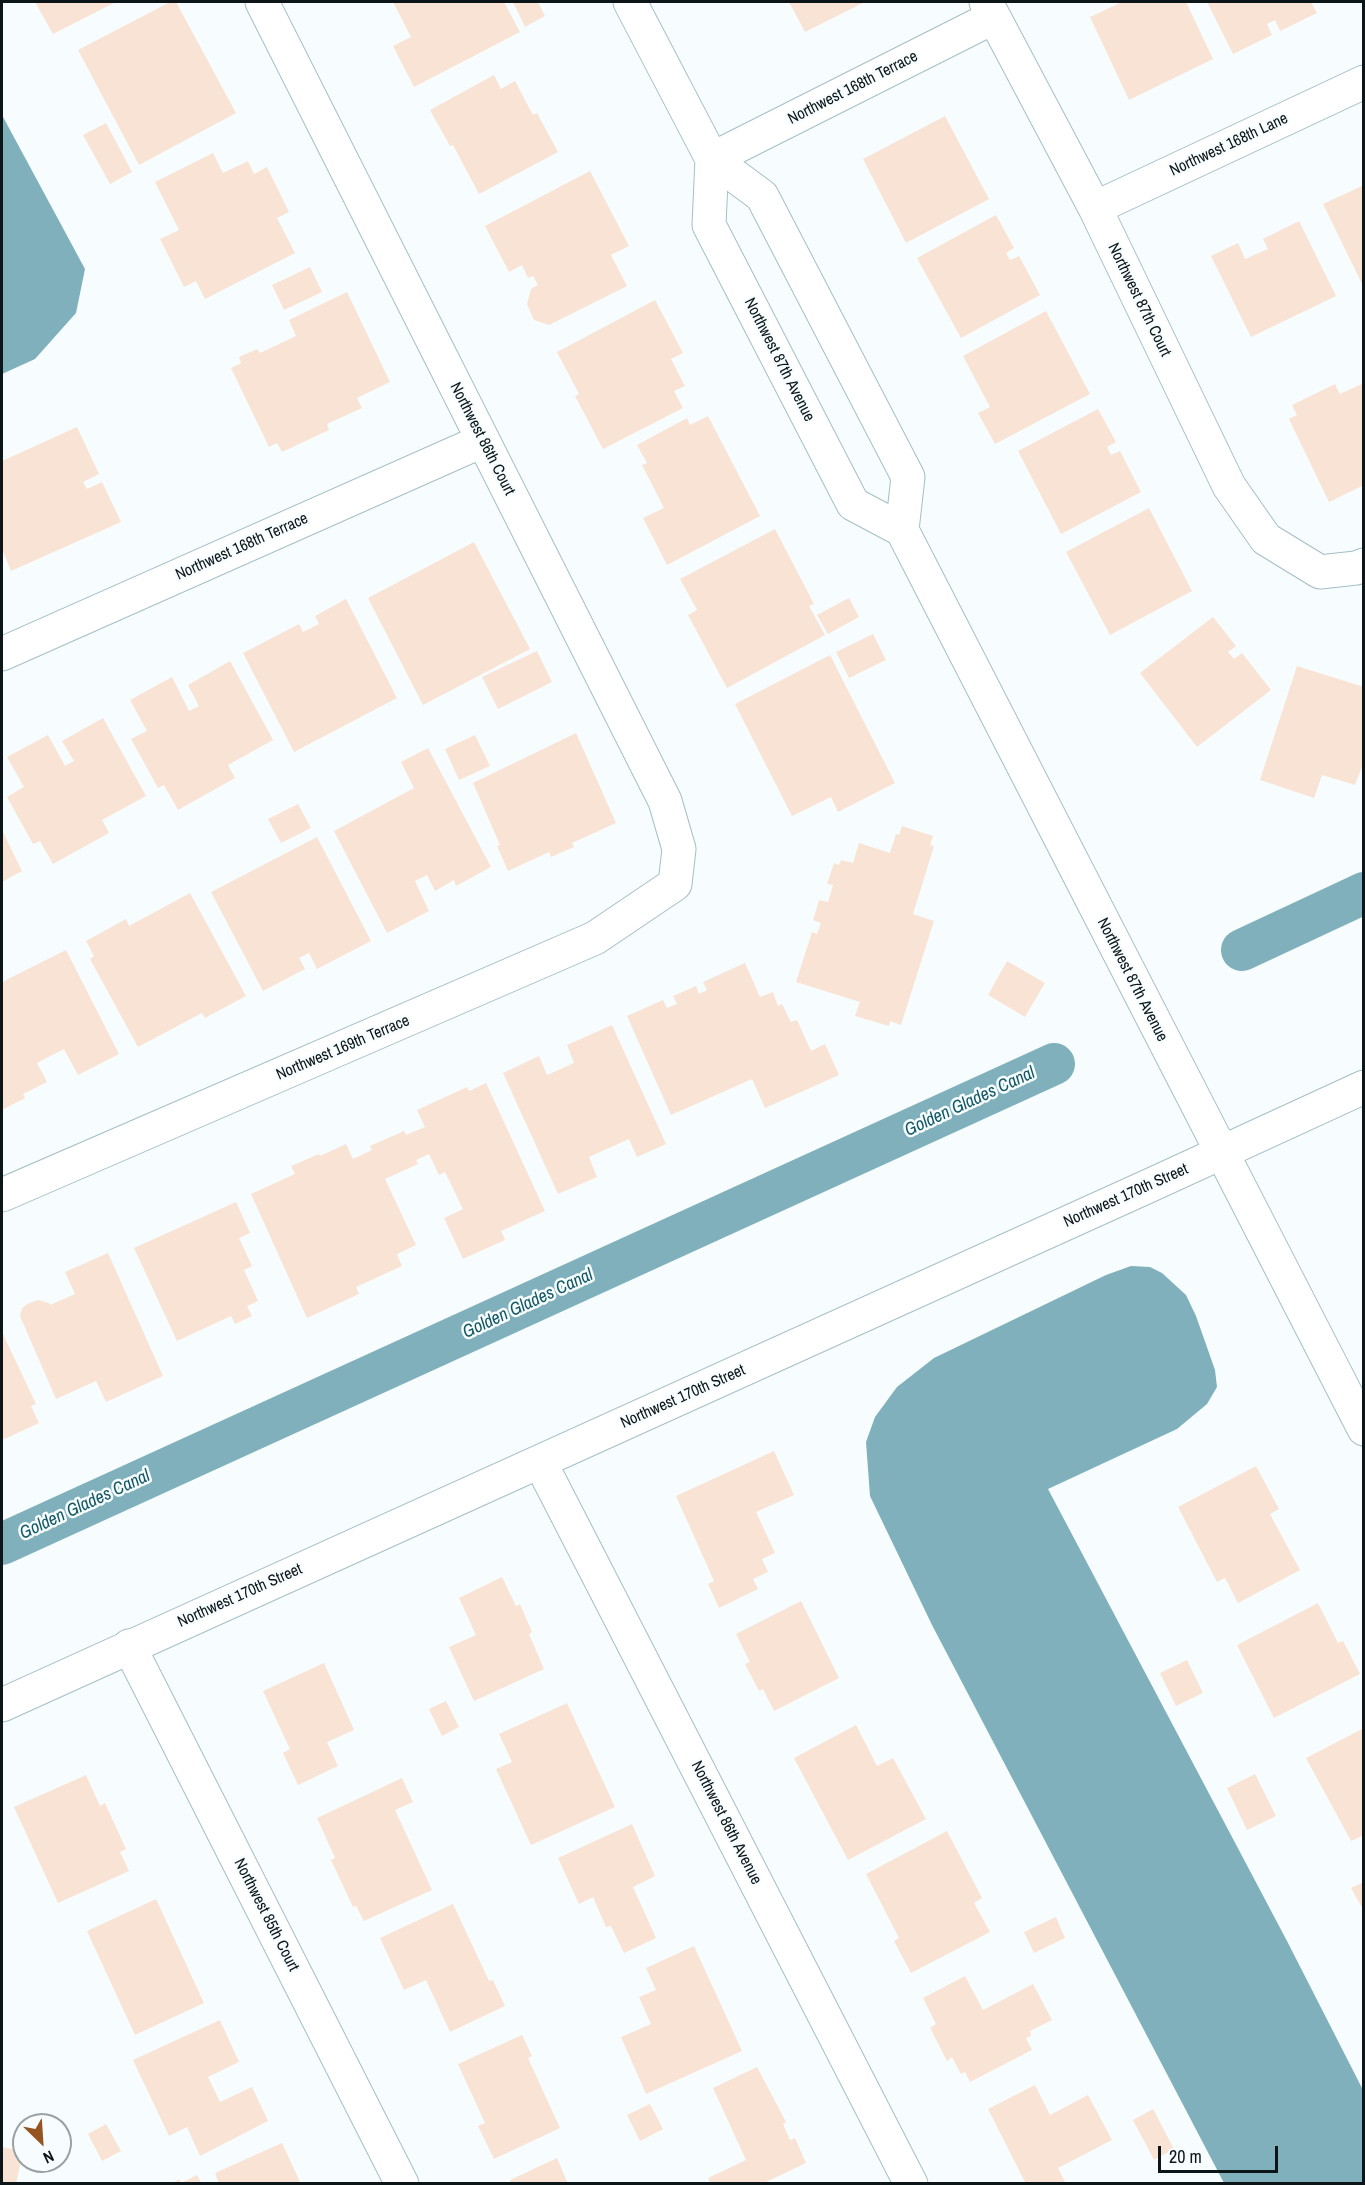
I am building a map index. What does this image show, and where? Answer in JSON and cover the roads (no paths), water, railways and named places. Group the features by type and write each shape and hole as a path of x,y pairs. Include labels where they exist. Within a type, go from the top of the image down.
{"street":[{"name":"Northwest 86th Court","path":"262,2 665,801 679,849 675,884"},
{"path":"630,2 712,159 762,196 908,477 902,530"},
{"name":"Northwest 168th Terrace","path":"712,159 990,9"},
{"name":"Northwest 87th Court","path":"990,9 1095,208 1229,486 1266,539 1320,572 1364,565"},
{"name":"Northwest 168th Lane","path":"1095,208 1364,82"},
{"name":"Northwest 87th Avenue","path":"712,159 709,225 853,504 902,530 1364,1429"},
{"name":"Northwest 168th Terrace","path":"2,654 482,441"},
{"name":"Northwest 169th Terrace","path":"2,1195 595,938 675,884"},
{"name":"Northwest 170th Street","path":"2,1704 1221,1153 1364,1086"},
{"name":"Northwest 86th Avenue","path":"540,1462 911,2184"},
{"name":"Northwest 85th Court","path":"129,1646 402,2184"}],"water":[{"path":"2,115 85,269 76,313 35,359 2,374"},
{"path":"1131,1266 1150,1267 1162,1273 1186,1295 1215,1370 1217,1387 1207,1404 1177,1429 1048,1489 1287,1941 1363,2090 1363,2183 1224,2183 932,1625 870,1496 866,1442 875,1417 897,1387 934,1358 1106,1275"}],"waterway":[{"name":"Golden Glades Canal","path":"1242,950 1364,893"},
{"name":"Golden Glades Canal","path":"2,1544 1054,1064"}]}
